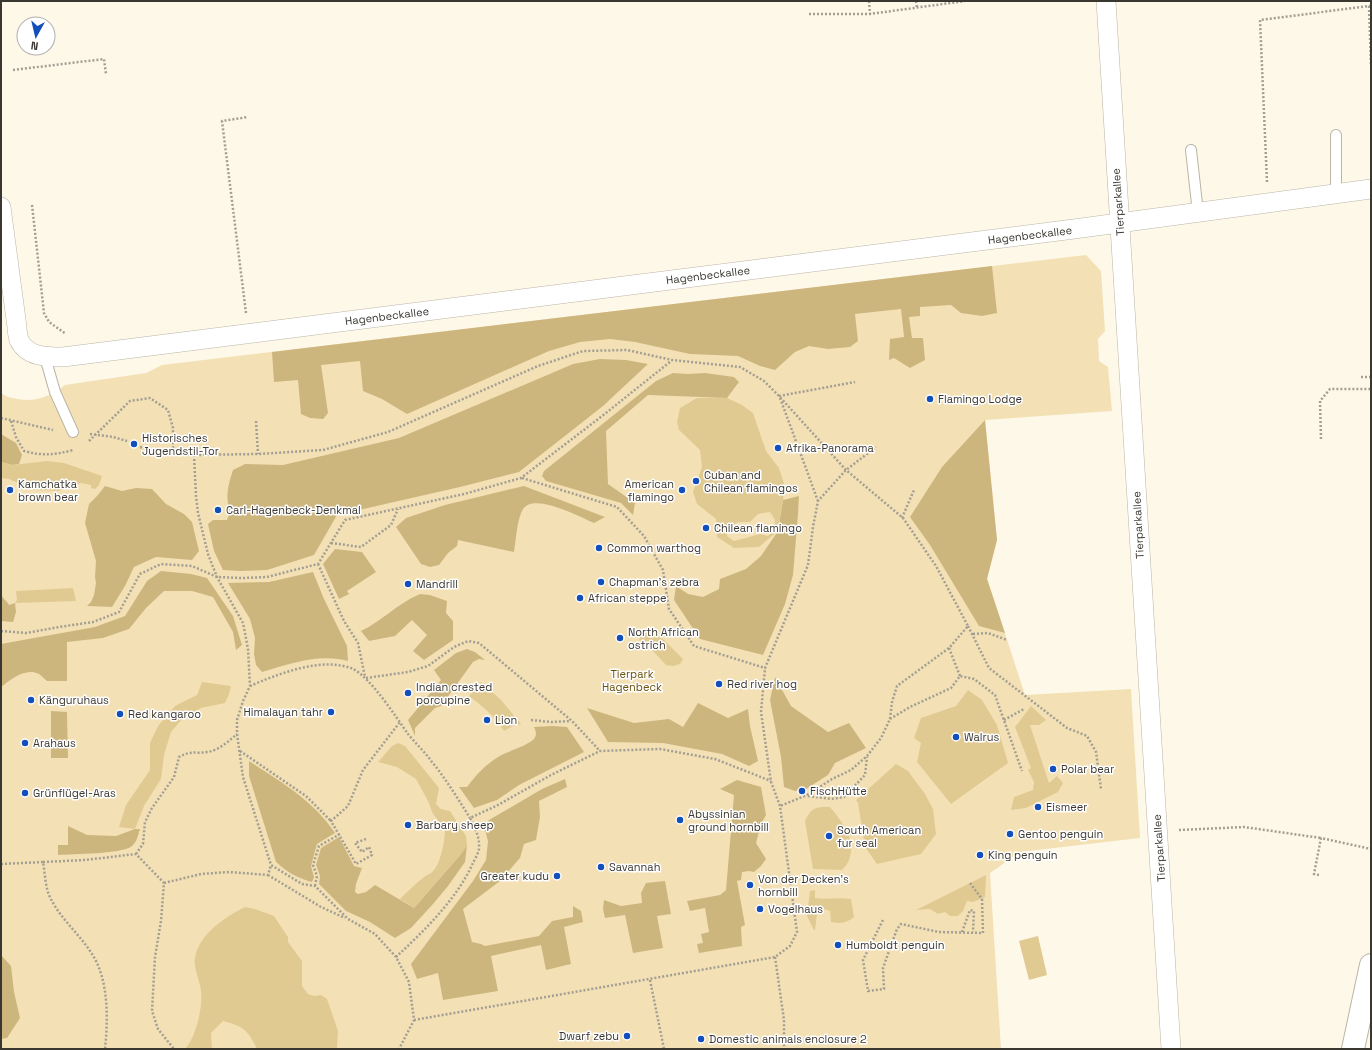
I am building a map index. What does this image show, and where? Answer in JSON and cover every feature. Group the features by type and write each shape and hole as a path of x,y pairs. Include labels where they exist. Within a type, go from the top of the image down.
{"street":[{"name":"Tierparkallee","path":"1106,1 1171,1049"},
{"name":"Hagenbeckallee","path":"45,357 63,357 1120,224 1371,189"},
{"path":"1,207 20,340 28,351 45,357"},
{"path":"1353,1049 1371,965"}],"lane":[{"path":"1336,135 1336,193"},
{"path":"1191,150 1198,213"},
{"path":"45,357 55,392 73,432"}],"path":[{"path":"869,1 870,14"},
{"path":"916,1 916,8"},
{"path":"809,14 870,14 966,1"},
{"path":"1268,203 1260,20 1369,6 1371,66"},
{"path":"13,70 104,59 106,74"},
{"path":"248,117 222,121 248,333"},
{"path":"32,205 44,313 49,322 80,343 85,354"},
{"path":"140,447 158,452 194,455 258,454 323,450 388,432 538,366 584,351 627,350 672,360 740,367 764,381 846,470 902,518 936,566 973,634 989,668 1067,728 1087,736 1096,752 1101,789"},
{"path":"1,631 26,633 93,622 119,612 140,574 162,564 192,566 216,577 242,578 267,577 318,564 346,520 464,494 521,478 672,360"},
{"path":"1360,378 1371,378"},
{"path":"779,396 856,382"},
{"path":"1321,439 1320,401 1330,389 1371,389"},
{"path":"414,1020 775,957 790,946 797,932 780,806 771,782 761,712 765,668 808,565 818,501 779,396"},
{"path":"85,444 130,401 150,398 168,410 173,428 172,454"},
{"path":"11,421 16,437 24,451 38,455 58,454 80,448"},
{"path":"256,421 258,454"},
{"path":"818,501 846,470 876,447"},
{"path":"194,455 198,513 208,554 216,577 243,623 248,649 250,686 237,720 237,734 243,777 271,865 268,875"},
{"path":"521,478 617,507 648,542 663,570 669,609 694,646 765,668"},
{"path":"902,518 914,490"},
{"path":"331,544 361,547 391,524 399,509"},
{"path":"318,564 344,621 358,643 365,678"},
{"path":"780,806 807,796 832,779 851,770 867,756 881,738 890,720 892,702 898,686 949,648 968,626"},
{"path":"973,634 988,634 1007,640"},
{"path":"365,678 408,672 428,666 454,647 468,641 479,644 572,721 600,751"},
{"path":"949,648 960,676"},
{"path":"250,686 273,676 322,664 337,665 353,670 365,678 413,740 433,763 470,818 478,835 479,851 469,872 449,901 418,937 396,957"},
{"path":"890,720 910,707 951,688 960,676"},
{"path":"960,676 974,679 995,695 1022,771"},
{"path":"1004,720 1024,709"},
{"path":"531,720 551,722 572,721"},
{"path":"332,820 348,806 363,770 400,722"},
{"path":"136,854 142,844 145,822 148,815 174,778 179,758 189,752 208,752 225,745 237,734"},
{"path":"470,818 498,805 552,775 600,751 660,749 715,759 771,782"},
{"path":"240,750 306,796 332,820 356,864 372,855 369,847 362,852 355,843 366,838"},
{"path":"807,796 831,799 844,797 865,775 867,756"},
{"path":"1158,831 1244,827 1322,838 1371,849"},
{"path":"315,886 317,876 313,865 319,846 340,834"},
{"path":"1319,875 1314,874 1322,838"},
{"path":"1,864 85,860 136,854"},
{"path":"136,854 164,883 161,921 155,957 152,1011 158,1029 174,1049"},
{"path":"43,862 49,894 61,915 93,955 102,975 107,1024 105,1049"},
{"path":"271,865 302,884 315,886 348,919"},
{"path":"164,883 201,874 229,872 268,875 321,907 348,919 375,934 396,957 409,982 414,1020 399,1049"},
{"path":"883,920 863,960 868,991 884,989 883,968 897,928 901,924 939,932 983,933 982,899 970,883"},
{"path":"962,932 970,910 974,911 973,932"},
{"path":"775,957 784,1020 784,1049"},
{"path":"650,980 664,1049"}],"green space":[{"name":"Tierpark Hagenbeck","path":"1086,255 1101,271 1105,331 1098,339 1099,361 1108,367 1112,411 985,420 997,540 987,578 1025,695 1131,689 1140,838 1020,852 990,873 1001,1049 1,1049 1,393 12,398 34,400 46,396 65,385 146,373 162,365"}],"shaded area":[{"path":"992,266 997,313 982,316 961,313 951,305 920,307 920,316 909,317 912,338 923,338 925,360 910,368 894,358 889,360 890,339 904,337 901,309 855,314 858,341 850,347 828,349 809,346 795,352 775,370 760,366 738,356 690,354 635,342 610,339 580,342 549,351 407,414 382,399 363,391 360,361 321,365 328,413 323,419 310,418 301,414 298,380 274,382 272,352"},
{"path":"600,359 626,360 648,364 603,406 519,472 337,515 314,555 267,570 223,570 214,551 208,524 213,520 227,520 230,512 228,491 233,470 245,464 283,465 399,438 573,364"},
{"path":"673,373 705,373 734,377 739,382 727,398 648,395 606,431 608,484 635,503 633,515 621,503 546,481 542,476 544,471 656,381"},
{"path":"697,398 727,398 742,405 753,413 766,451 779,468 785,487 778,531 759,547 734,548 717,537 716,519 697,504 693,492 702,467 700,450 679,430 677,422 680,408","holes":["770,512 775,520 774,530 768,536 760,534 734,541 727,536 729,528 738,522 750,522 758,514"]},
{"path":"985,420 997,540 987,579 1005,633 979,626 930,545 910,517 942,467"},
{"path":"1,434 16,443 22,455 19,464 12,465 1,462"},
{"path":"47,461 64,463 102,476 99,485 95,489 91,488 91,485 81,483 59,491 33,490 9,479 1,478 1,462 12,465"},
{"path":"105,486 122,491 136,488 152,489 166,504 184,514 192,522 199,551 192,560 156,557 134,567 125,586 112,607 87,606 91,602 94,595 96,583 96,561 85,523 89,504"},
{"path":"524,486 605,517 594,523 568,511 547,504 529,504 523,509 519,518 514,552 458,540 457,546 448,553 439,565 430,567 421,564 396,527 406,518 445,505"},
{"path":"799,496 793,575 785,604 763,655 700,639 674,600 676,586 688,594 703,597 719,589 720,579 746,569 761,556 778,531 783,500"},
{"path":"335,549 362,552 376,572 347,591 349,594 339,599 323,564"},
{"path":"161,571 191,574 207,578 233,616 242,645 236,650 233,632 213,597 192,591 164,591 146,608 129,629 103,638 67,642 67,681 47,681 39,674 29,672 19,675 1,687 1,644 95,627 125,616 147,581"},
{"path":"313,572 324,599 347,646 348,661 326,658 304,660 262,672 256,665 254,654 255,638 250,619 228,583 269,582"},
{"path":"73,588 76,601 15,603 17,600 16,591"},
{"path":"1,594 9,605 15,603 16,612 13,622 1,621"},
{"path":"420,594 430,595 447,601 446,613 453,621 453,640 424,660 413,651 427,635 412,620 395,636 369,641 361,631 404,602"},
{"path":"650,632 661,637 683,659 680,664 673,666 666,665 652,650 642,645 639,639 643,633"},
{"path":"467,649 475,652 485,660 479,659 473,662 441,706 435,708 415,728 415,736 408,720 441,680 434,670 456,653"},
{"path":"775,677 791,706 828,732 849,723 866,748 835,763 828,775 806,789 795,791 784,787 781,757 770,700"},
{"path":"202,682 231,686 225,703 201,708 183,718 171,732 164,755 161,779 144,806 135,829 119,827 126,805 150,770 150,743 158,726 175,706 197,695"},
{"path":"481,682 501,700 521,724 504,731 492,716 469,696"},
{"path":"968,690 982,700 997,725 1008,763 951,804 917,762 921,743 914,738 921,718 956,706"},
{"path":"698,703 728,718 748,709 750,726 758,761 749,766 722,754 663,743 608,742 587,708 634,723 669,719 683,727"},
{"path":"1031,706 1046,720 1039,725 1030,725 1049,783 1057,776 1063,783 1058,792 1026,808 1011,810 1014,797 1033,790 1034,782 1028,770 1031,768 1015,727"},
{"path":"51,711 67,712 68,758 51,758"},
{"path":"534,727 567,727 584,752 519,785 497,800 474,808 459,787 467,787 481,770 498,757 531,742 536,736"},
{"path":"398,743 405,746 439,788 436,804 441,809 450,811 466,836 467,845 461,854 414,908 400,899 436,867 442,851 445,829 433,814 416,779 397,767 378,762 392,746"},
{"path":"249,761 307,801 335,833 317,844 311,866 314,877 312,882 292,874 276,862 249,776"},
{"path":"896,764 908,771 925,794 933,809 936,834 921,854 877,864 865,847 858,803 856,800"},
{"path":"565,779 567,787 539,801 540,817 536,840 524,844 520,858 500,881 463,909 472,942 485,946 539,936 552,921 573,917 573,906 581,911 583,922 564,927 571,964 546,970 541,945 491,956 498,991 443,1000 438,973 417,979 411,964 473,881 486,860 488,841 484,826 489,820 542,789"},
{"path":"737,780 761,787 766,815 761,824 756,843 766,859 754,872 742,872 741,880 737,881 745,925 741,927 742,946 699,953 697,944 703,943 701,934 709,932 705,908 690,911 687,901 720,895 726,890 734,795 720,789"},
{"path":"822,807 830,807 847,831 850,838 851,852 849,861 842,870 813,869 805,821 811,811"},
{"path":"68,826 87,835 116,836 135,829 140,829 135,842 127,849 85,854 58,855 58,845 68,845"},
{"path":"339,837 354,866 362,868 356,884 355,892 358,894 366,892 375,885 414,908 461,854 467,845 465,862 448,886 411,928 395,938 370,922 346,911 319,884 320,876 316,865 321,848"},
{"path":"986,875 985,897 973,902 967,901 963,911 958,916 950,916 945,912 938,914 930,909 916,910"},
{"path":"665,881 671,914 657,916 663,948 633,953 625,915 605,918 603,909 604,900 621,906 642,903 641,893 646,883"},
{"path":"815,890 815,898 851,899 854,917 849,921 837,923 831,922 830,911 818,907 814,930 807,916 810,891"},
{"path":"245,907 274,916 288,937 288,942 302,961 302,986 308,994 314,996 321,995 327,999 338,1031 337,1049 257,1049 248,1033 240,1027 223,1021 211,1033 212,1049 185,1049 189,1044 198,1022 201,1005 201,991 195,962 197,949 207,934 214,927 221,921"},
{"path":"1038,936 1047,975 1029,980 1019,941"},
{"path":"1,955 11,966 14,992 20,1018 7,1038 1,1039"}],"place":[{"name":"Flamingo Lodge","path":"930,399"},
{"name":"Historisches Jugendstil-Tor","path":"134,444"},
{"name":"Afrika-Panorama","path":"778,448"},
{"name":"Cuban and Chilean flamingos","path":"696,481"},
{"name":"Kamchatka brown bear","path":"10,490"},
{"name":"American flamingo","path":"682,490"},
{"name":"Carl-Hagenbeck-Denkmal","path":"218,510"},
{"name":"Chilean flamingo","path":"706,528"},
{"name":"Common warthog","path":"599,548"},
{"name":"Chapman's zebra","path":"601,582"},
{"name":"Mandrill","path":"408,584"},
{"name":"African steppe","path":"580,598"},
{"name":"North African ostrich","path":"620,638"},
{"name":"Red river hog","path":"719,684"},
{"name":"Indian crested porcupine","path":"408,693"},
{"name":"Känguruhaus","path":"31,700"},
{"name":"Himalayan tahr","path":"331,712"},
{"name":"Red kangaroo","path":"120,714"},
{"name":"Lion","path":"487,720"},
{"name":"Walrus","path":"956,737"},
{"name":"Arahaus","path":"25,743"},
{"name":"Polar bear","path":"1053,769"},
{"name":"FischHütte","path":"802,791"},
{"name":"Grünflügel-Aras","path":"25,793"},
{"name":"Eismeer","path":"1038,807"},
{"name":"Abyssinian ground hornbill","path":"680,820"},
{"name":"Barbary sheep","path":"408,825"},
{"name":"Gentoo penguin","path":"1010,834"},
{"name":"South American fur seal","path":"829,836"},
{"name":"King penguin","path":"980,855"},
{"name":"Savannah","path":"601,867"},
{"name":"Greater kudu","path":"557,876"},
{"name":"Von der Decken's hornbill","path":"750,885"},
{"name":"Vogelhaus","path":"760,909"},
{"name":"Humboldt penguin","path":"838,945"},
{"name":"Dwarf zebu","path":"627,1036"},
{"name":"Domestic animals enclosure 2","path":"701,1039"}]}
